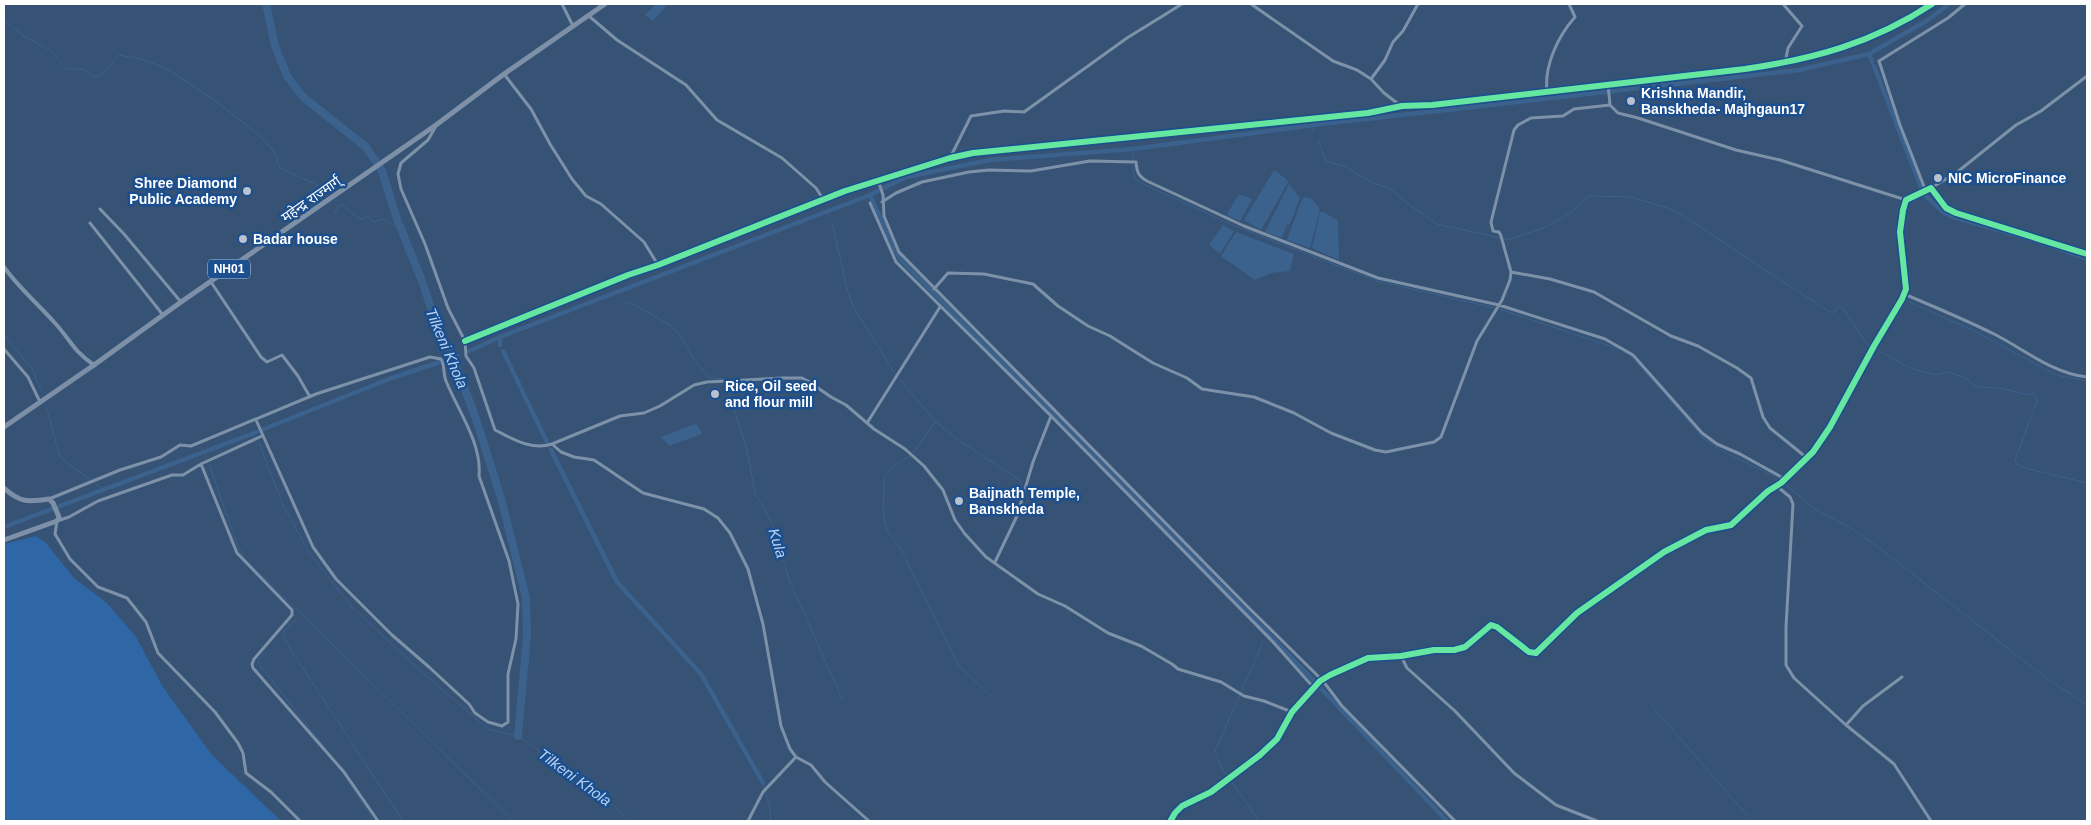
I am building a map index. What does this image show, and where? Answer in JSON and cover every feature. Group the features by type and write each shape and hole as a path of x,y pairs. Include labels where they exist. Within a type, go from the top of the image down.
{"highway":[{"name":"महेन्द्र राज्मार्ग्","path":"94,365 181,302 436,126 504,74 605,4"},
{"path":"4,540 57,521 59,517 51,501"}],"main road":[{"name":"महेन्द्र राज्मार्ग्","path":"4,427 94,365"},
{"path":"4,488 17,499 51,501"}],"street":[{"path":"562,4 573,26"},
{"path":"950,158 971,116 1004,111 1024,112 1127,38 1182,4"},
{"path":"1251,4 1332,61 1357,70 1371,79 1384,93 1402,106"},
{"path":"1371,79 1385,60 1393,42 1403,31 1418,4"},
{"path":"1546,91 1546,79 1550,63 1564,29 1575,17 1569,4"},
{"path":"1783,4 1802,26 1788,48 1786,63"},
{"path":"465,341 823,199 950,158 973,153 1368,113 1402,106 1432,105 1786,63 1850,46 1918,13 1932,4"},
{"path":"1925,189 1900,125 1879,62 1948,18 1966,4"},
{"path":"589,16 617,40 686,85 717,120 782,158 816,188 823,199"},
{"path":"504,74 532,109 550,144 572,179 586,196 601,204 644,242 658,265"},
{"path":"1608,84 1610,103 1618,113 1736,150 1780,160 1906,200 1956,173 2016,125 2041,111 2087,76"},
{"path":"934,289 948,272 984,274 1033,284 1058,306 1088,326 1110,336 1153,363 1187,378 1202,389 1254,397 1294,412 1331,433 1363,446 1386,452 1434,442 1441,437 1477,341 1498,307 1511,272 1499,232 1493,231 1491,222 1514,130 1518,125 1531,118 1563,116 1574,109 1610,103"},
{"path":"436,126 428,140 400,163 398,174 401,189 425,244 448,308 465,341 466,356 474,368 496,430 528,445 543,447 620,416 644,413 660,406 694,385 707,382 802,378 846,406 905,449 924,466 943,490 955,520 965,534 986,557 1038,594 1065,606 1108,633 1141,646 1188,674 1221,682 1244,696 1264,701 1292,712"},
{"path":"882,202 896,193 922,182 969,172 990,170 1031,171 1090,161 1136,162 1140,177 1244,226 1378,278 1498,307 1605,338 1623,348 1649,371 1702,433 1717,444 1740,454 1785,479"},
{"path":"878,180 882,194 884,216 899,252 1322,681 1342,706 1455,821"},
{"path":"1931,188 1946,208 1956,213 2087,254"},
{"path":"1172,821 1175,813 1182,806 1211,792 1266,750 1277,739 1292,712 1330,674 1368,658 1401,656 1434,650 1454,650 1465,647 1491,625 1497,627 1529,652 1536,653 1577,614 1601,595 1680,542 1706,530 1731,525 1768,491 1781,483 1806,458 1830,427 1904,294 1906,276 1900,232 1906,200"},
{"path":"870,203 896,262 1051,416 1273,642 1314,688"},
{"path":"100,209 124,234 181,302"},
{"path":"90,223 163,315"},
{"path":"4,267 17,285 55,323 79,355 94,365"},
{"path":"1511,272 1550,279 1594,292 1671,336 1698,346 1738,368 1751,378 1763,417 1770,428 1806,458"},
{"path":"211,282 261,357 267,362 282,355 294,368 310,396"},
{"path":"1904,294 1996,335 2061,370 2075,376 2087,377"},
{"path":"867,423 940,307"},
{"path":"4,349 28,377 40,402"},
{"path":"51,501 120,470 161,457 180,445 191,446 310,396 430,357 441,359 443,362 443,372 449,388 474,442 480,465 479,476 509,561 518,604 516,639 508,674 508,722 502,726 488,722 475,713 469,704 385,629 336,579 312,547 256,420"},
{"path":"995,562 1017,516 1033,462 1051,416"},
{"path":"262,436 201,464 183,475 172,475 98,501 69,517 57,521 55,534 70,559 98,587 127,598 146,622 158,653 215,712 238,743 243,753 246,773 270,792 300,821"},
{"path":"552,444 568,454 594,460 643,493 704,509 718,518 730,533 748,569 763,624 781,726 790,748 796,757 811,765 825,782 869,821"},
{"path":"201,464 237,553 292,610 292,615 254,659 253,668 344,772 378,821"},
{"path":"1781,483 1779,488 1790,497 1793,504 1786,621 1786,665 1794,678 1846,725 1894,764 1931,821"},
{"path":"1401,656 1407,668 1455,711 1514,773 1556,805 1597,821"},
{"path":"1846,725 1864,706 1902,677"},
{"path":"748,821 765,791 796,757"}],"shaded area":[{"path":"656,4 668,4 653,21 645,15"},
{"path":"1274,170 1289,181 1261,230 1244,220"},
{"path":"1289,184 1300,198 1290,224 1287,225 1282,238 1265,232"},
{"path":"1239,194 1252,199 1240,221 1228,216 1228,212"},
{"path":"1305,197 1311,198 1320,209 1310,248 1287,240 1302,199"},
{"path":"1320,212 1324,212 1338,221 1339,260 1312,248"},
{"path":"1223,225 1234,231 1220,254 1209,245"},
{"path":"1236,232 1294,254 1290,271 1272,273 1255,280 1221,256"},
{"path":"695,424 699,427 702,434 669,446 661,437"},
{"path":"36,536 46,543 74,578 107,603 136,637 163,687 212,755 281,821 4,821 4,544"}],"waterway":[{"name":"Tilkeni Khola","path":"266,4 275,46 287,76 303,97 366,147 382,171 397,219 422,281 441,338 453,357 476,419 501,498 526,598 527,636 518,736"},
{"path":"469,351 500,337 870,195 906,177 990,160 1133,149 1313,125 1799,70 1869,54 1928,20 1949,4"},
{"path":"4,20 23,35 49,50 66,69 84,69 93,77 101,75 119,55 141,59 168,69 218,103 258,134 273,150 280,168 326,189"},
{"path":"1869,54 1872,62"},
{"path":"1874,66 1922,190"},
{"path":"1313,125 1313,131"},
{"path":"1318,140 1326,161 1348,167 1356,174 1391,189 1408,204 1437,224 1500,238"},
{"path":"1133,149 1133,159"},
{"path":"1133,164 1134,176 1137,181 1235,226 1377,281 1495,308"},
{"path":"1924,194 1943,212 1953,217 2044,243 2087,259"},
{"path":"870,195 901,260 1292,658 1447,821"},
{"path":"1504,239 1507,240 1543,228 1569,214 1589,196 1631,197 1674,210 1828,311 1833,313 1839,306 1843,308 1867,344 1910,368 1936,375 1947,372 1964,377 1977,387 2001,388 2024,394 2035,394 2037,401 2015,460 2018,465 2029,469 2087,483"},
{"path":"335,213 337,207 342,204 356,217 362,219 368,216 373,222 383,219 402,230"},
{"path":"827,211 830,217"},
{"path":"832,223 848,292 855,310 896,375 935,421 957,439 1021,481 1021,496"},
{"name":"Kula","path":"621,290 622,295"},
{"path":"1907,301 1974,331 2056,375 2087,381"},
{"name":"Kula","path":"624,302 635,305 670,325 681,336 691,355 709,378 725,379"},
{"path":"1499,309 1619,349"},
{"path":"4,335 33,370 41,391"},
{"path":"500,337 500,345"},
{"path":"503,351 547,442"},
{"path":"1624,352 1630,355 1704,439 1723,451 1781,480"},
{"name":"Tilkeni Khola","path":"449,358 457,356"},
{"path":"264,429 389,379 440,362"},
{"name":"Kula","path":"726,383 747,450 755,493 773,525 789,579 842,699"},
{"path":"46,406 60,457 89,479"},
{"path":"913,453 935,422"},
{"path":"4,527 257,432"},
{"name":"Tilkeni Khola","path":"259,443 283,505 310,554 352,607 424,674 488,729 518,736 604,796 630,821"},
{"path":"205,450 206,458"},
{"path":"551,450 617,582 701,674 763,783"},
{"path":"910,456 894,466 884,478 883,510 887,529 907,560 959,666 992,697"},
{"path":"209,464 237,544 244,558 513,821"},
{"path":"1784,483 1813,508 1852,529 1873,543 2046,678 2087,705"},
{"path":"96,484 103,489"},
{"path":"281,635 296,619"},
{"path":"284,631 284,638 293,653 403,821"},
{"path":"1241,692 1263,642"},
{"path":"264,654 258,662 259,664 326,749"},
{"path":"1240,695 1215,751 1221,767 1259,821"},
{"path":"1651,705 1752,821"},
{"path":"342,772 374,821"},
{"path":"763,783 769,804 771,821"}],"cycle path":[{"path":"465,341 628,275 658,265 845,191 950,158 973,153 1368,113 1402,106 1432,105 1745,69 1795,60 1842,47 1888,29 1932,4"},
{"path":"1172,821 1175,813 1182,806 1211,792 1260,755 1277,739 1292,712 1320,681 1330,675 1368,658 1401,656 1434,650 1454,650 1465,647 1491,625 1497,627 1529,652 1536,653 1577,613 1664,552 1706,530 1731,525 1768,491 1781,483 1813,452 1830,427 1902,299 1906,289 1900,232 1906,200 1931,188 1946,208 1956,213 2087,254"}],"place":[{"name":"Krishna Mandir, Banskheda- Majhgaun17","path":"1631,101"},
{"name":"NIC MicroFinance","path":"1938,178"},
{"name":"Shree Diamond Public Academy","path":"247,191"},
{"name":"Badar house","path":"243,239"},
{"name":"Rice, Oil seed and flour mill","path":"715,394"},
{"name":"Baijnath Temple, Banskheda","path":"959,501"}]}
